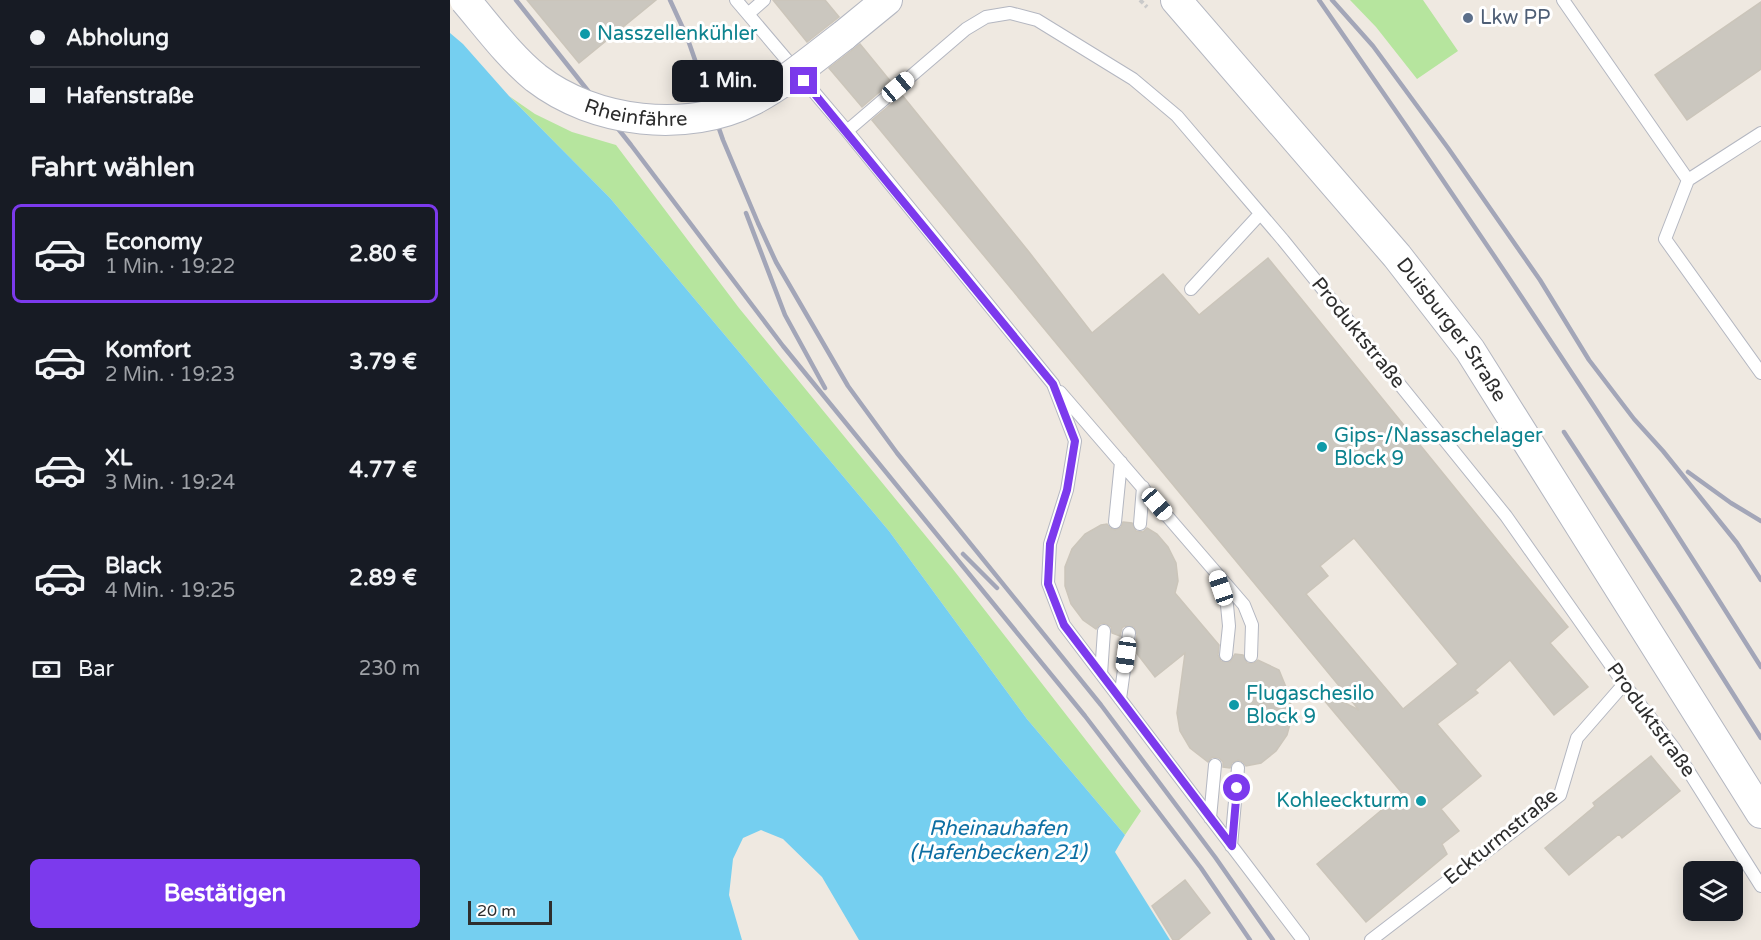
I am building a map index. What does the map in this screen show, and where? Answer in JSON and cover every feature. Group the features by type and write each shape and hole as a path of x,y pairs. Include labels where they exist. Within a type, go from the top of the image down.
{"street":[{"name":"Rheinfähre","path":"465,0 512,56 536,78 554,90 576,102 611,114 647,120 680,119 714,113 753,100 787,79 887,0"},
{"name":"Duisburger Straße","path":"1176,0 1397,256 1470,350 1761,813"}],"lane":[{"path":"736,0 847,131 1053,384 1244,605 1252,625 1251,656"},
{"path":"748,14 764,0"},
{"path":"1563,0 1688,180"},
{"name":"Produktstraße","path":"847,131 966,29 986,17 1010,13 1037,20 1133,79 1178,116 1506,516 1624,684 1674,748 1761,886"},
{"path":"1761,133 1688,180 1665,239 1761,373"},
{"path":"1191,289 1260,214"},
{"path":"1053,384 1075,441 1067,490 1050,544 1048,584 1064,625 1303,940"},
{"path":"1115,522 1121,462"},
{"path":"1140,524 1143,488"},
{"path":"1215,571 1227,605 1229,626 1226,655"},
{"path":"1101,674 1104,631"},
{"path":"1119,699 1129,633"},
{"name":"Eckturmstraße","path":"1371,940 1560,795 1577,738 1624,684"},
{"path":"1210,818 1215,765"},
{"path":"1232,846 1238,768"}],"green space":[{"path":"1350,0 1423,0 1458,51 1417,79 1376,27"},
{"path":"509,96 535,114 572,132 616,145 739,308 952,568 1141,811 1125,835 1027,719 889,531 610,198"}],"water":[{"name":"Rheinauhafen (Hafenbecken 21)","path":"450,33 610,198 889,531 1027,719 1125,835 1115,852 1170,940 859,940 822,877 783,839 761,830 743,838 733,859 729,895 742,940 450,940"}],"building":[{"name":"Nasszellenkühler","path":"527,0 656,0 579,63"},
{"path":"773,0 825,0 839,17 807,42"},
{"path":"1761,2 1761,69 1687,120 1655,75"},
{"path":"860,44 891,82 862,107 829,68"},
{"path":"902,95 1092,333 1163,274 1199,315 1268,258 1568,627 1550,643 1588,687 1554,715 1510,660 1475,690 1478,693 1437,724 1481,776 1441,809 1459,831 1442,844 1447,854 1366,922 1317,864 1402,793 1313,687 1359,710 872,120","holes":["1354,538 1458,664 1403,709 1306,594 1328,576 1320,566"]},
{"path":"1123,522 1132,523 1136,531 1143,532 1147,528 1157,534 1168,547 1176,563 1178,581 1175,593 1219,645 1218,655 1221,661 1230,662 1235,654 1243,655 1247,663 1254,663 1258,660 1279,670 1290,697 1292,717 1287,735 1276,751 1261,763 1246,766 1238,760 1232,763 1230,768 1223,767 1223,762 1219,758 1212,757 1208,762 1190,748 1180,731 1177,713 1185,653 1155,677 1135,651 1137,634 1134,627 1125,626 1120,636 1112,633 1111,627 1105,623 1100,624 1096,629 1083,620 1071,604 1065,586 1065,567 1072,549 1085,534 1101,525 1107,524 1115,530 1121,527"},
{"path":"1651,756 1680,791 1622,838 1619,834 1569,875 1545,848 1595,806 1593,803"},
{"path":"1185,880 1210,913 1178,940 1173,940 1152,906"}],"railway":[{"path":"516,0 631,145 783,346 1085,716 1201,868 1250,940"},
{"path":"670,0 687,37 723,140 758,223 776,262 848,386 897,453 1101,705 1215,857 1273,940"},
{"path":"1319,0 1544,331 1654,498 1761,667"},
{"path":"1332,0 1373,46 1448,148 1540,280 1589,360 1634,419 1663,451 1737,543 1761,580"},
{"path":"746,213 785,315 825,388"},
{"path":"1564,432 1761,738"},
{"path":"1688,472 1761,521"},
{"path":"963,554 997,588"}],"place":[{"name":"Lkw PP","path":"1468,18"},
{"name":"Nasszellenkühler","path":"585,34"},
{"name":"Gips-/Nassaschelager Block 9","path":"1322,447"},
{"name":"Flugaschesilo Block 9","path":"1234,705"},
{"name":"Kohleeckturm","path":"1421,801"}],"route":[{"path":"804,81 1053,384 1075,441 1067,490 1050,544 1048,584 1064,625 1232,846 1237,788"}]}
